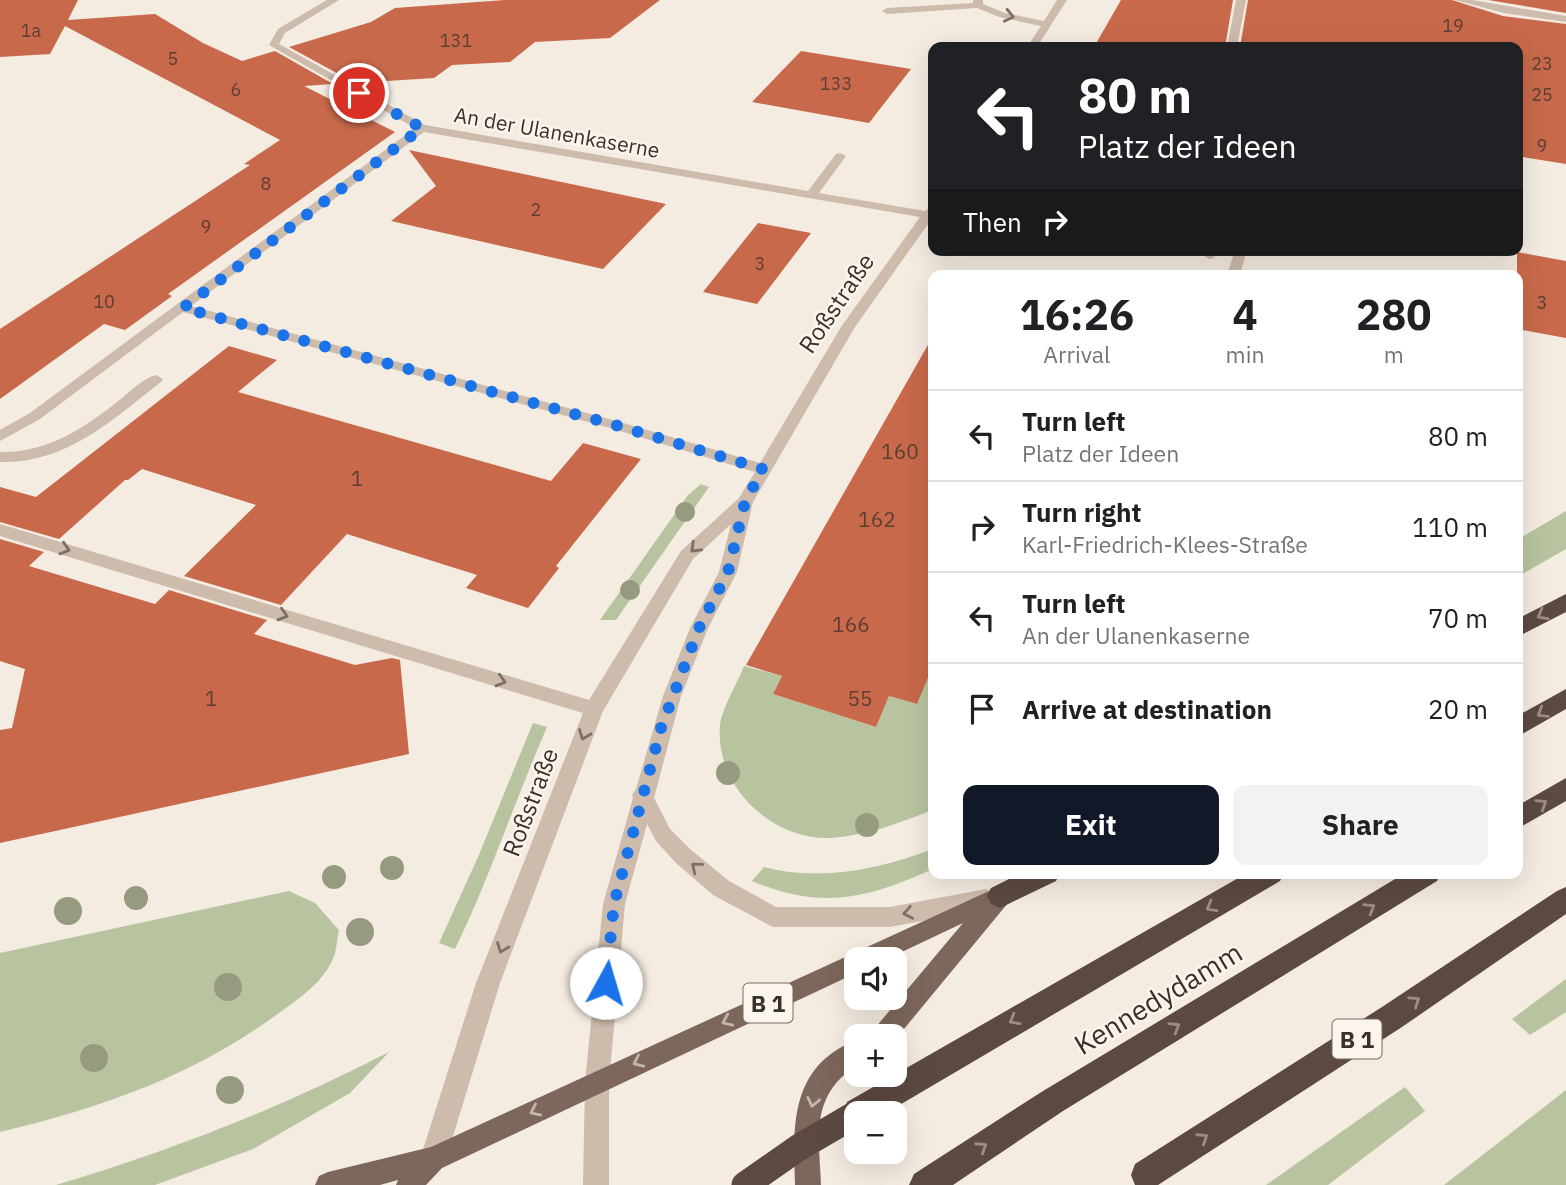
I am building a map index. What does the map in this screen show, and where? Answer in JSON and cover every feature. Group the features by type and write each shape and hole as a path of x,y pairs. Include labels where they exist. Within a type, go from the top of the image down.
{"highway":[{"path":"1523,626 1566,601"},
{"path":"1523,724 1566,698"},
{"path":"1523,815 1566,788"},
{"path":"999,896 1034,879"},
{"name":"Kennedydamm","path":"879,1101 1261,879"},
{"name":"Kennedydamm","path":"925,1185 1053,1101 1418,879"},
{"name":"B 1","path":"1139,1182 1566,900"},
{"name":"Kennedydamm","path":"745,1185 798,1148 844,1121"}],"main road":[{"path":"889,947 999,896"},
{"path":"893,1024 999,896"},
{"name":"B 1","path":"328,1185 433,1159 844,968"},
{"path":"808,1185 806,1136 816,1088 844,1060"},
{"path":"393,1185 433,1159"},
{"path":"409,1185 433,1159"}],"street":[{"name":"An der Ulanenkaserne","path":"334,0 281,31 274,45 422,128 811,195 928,212"},
{"path":"1035,42 1062,0"},
{"path":"1234,42 1241,0"},
{"path":"1460,0 1566,19"},
{"path":"887,11 978,3 1002,15 1046,24"},
{"path":"0,436 35,416 183,308 422,128"},
{"path":"811,195 839,156"},
{"name":"Roßstraße","path":"596,1185 597,1082 614,904 642,795 672,696 699,628 728,572 745,502 848,327 928,215"},
{"path":"183,308 615,425 763,469"},
{"path":"0,457 11,459 40,455 61,447 156,379"},
{"name":"Roßstraße","path":"433,1159 488,983 594,709 687,555 745,502"},
{"path":"0,530 594,709"},
{"path":"642,795 663,835 683,856 721,887 773,917 890,917 999,896"}],"green space":[{"path":"701,484 709,487 616,620 600,620 688,495"},
{"path":"1566,511 1566,549 1523,574 1523,536"},
{"path":"744,666 782,676 773,694 876,727 889,696 917,704 928,678 928,812 869,832 843,837 808,836 787,830 751,805 737,788 727,769 721,748 720,726 726,704"},
{"path":"533,723 547,727 480,894 455,949 439,943 478,857"},
{"path":"928,851 928,871 865,894 822,898 800,896 752,881 764,867 828,873 892,862"},
{"path":"289,891 315,903 339,930 330,965 306,993 251,1033 217,1053 148,1086 76,1112 0,1132 0,953"},
{"path":"1566,979 1566,1012 1530,1035 1512,1019"},
{"path":"389,1052 350,1093 253,1149 155,1185 56,1185 142,1158 226,1126"},
{"path":"1405,1087 1425,1111 1328,1185 1266,1185"},
{"path":"1566,1090 1566,1185 1444,1185"}],"building":[{"path":"0,0 78,0 68,20 155,14 203,43 242,61 275,51 333,84 304,86 395,132 168,294 172,296 125,330 104,324 0,399 0,329 250,165 244,164 280,140 65,26 50,54 0,57"},
{"path":"505,0 660,0 610,38 535,42 510,62 452,65 434,78 355,83 289,47 371,22 395,8"},
{"path":"1121,0 1233,0 1226,42 1097,42"},
{"path":"1248,0 1452,0 1503,16 1566,24 1566,164 1523,157 1523,42 1241,42"},
{"path":"1488,0 1566,0 1566,13"},
{"path":"801,51 911,69 869,123 752,102"},
{"path":"409,150 666,204 603,269 391,221 436,186"},
{"path":"758,223 811,233 757,304 703,292"},
{"path":"1523,253 1566,261 1566,338 1523,330 1523,270 1517,270 1517,256 1523,256"},
{"path":"928,345 928,678 917,704 889,696 876,727 773,694 782,676 746,665"},
{"path":"229,346 277,360 238,392 551,481 583,443 641,459 556,566 559,568 528,608 466,588 477,575 347,534 281,605 184,576 256,505 142,469 125,480 59,539 0,522 0,487 36,497"},
{"path":"0,539 44,552 29,566 155,604 169,590 267,620 254,634 355,665 392,658 400,660 409,754 0,843 0,730 12,728 25,669 0,661"}],"route":[{"path":"359,93 422,128 183,308 615,425 763,469 745,502 728,572 699,628 661,728 614,904 606,983"}]}
